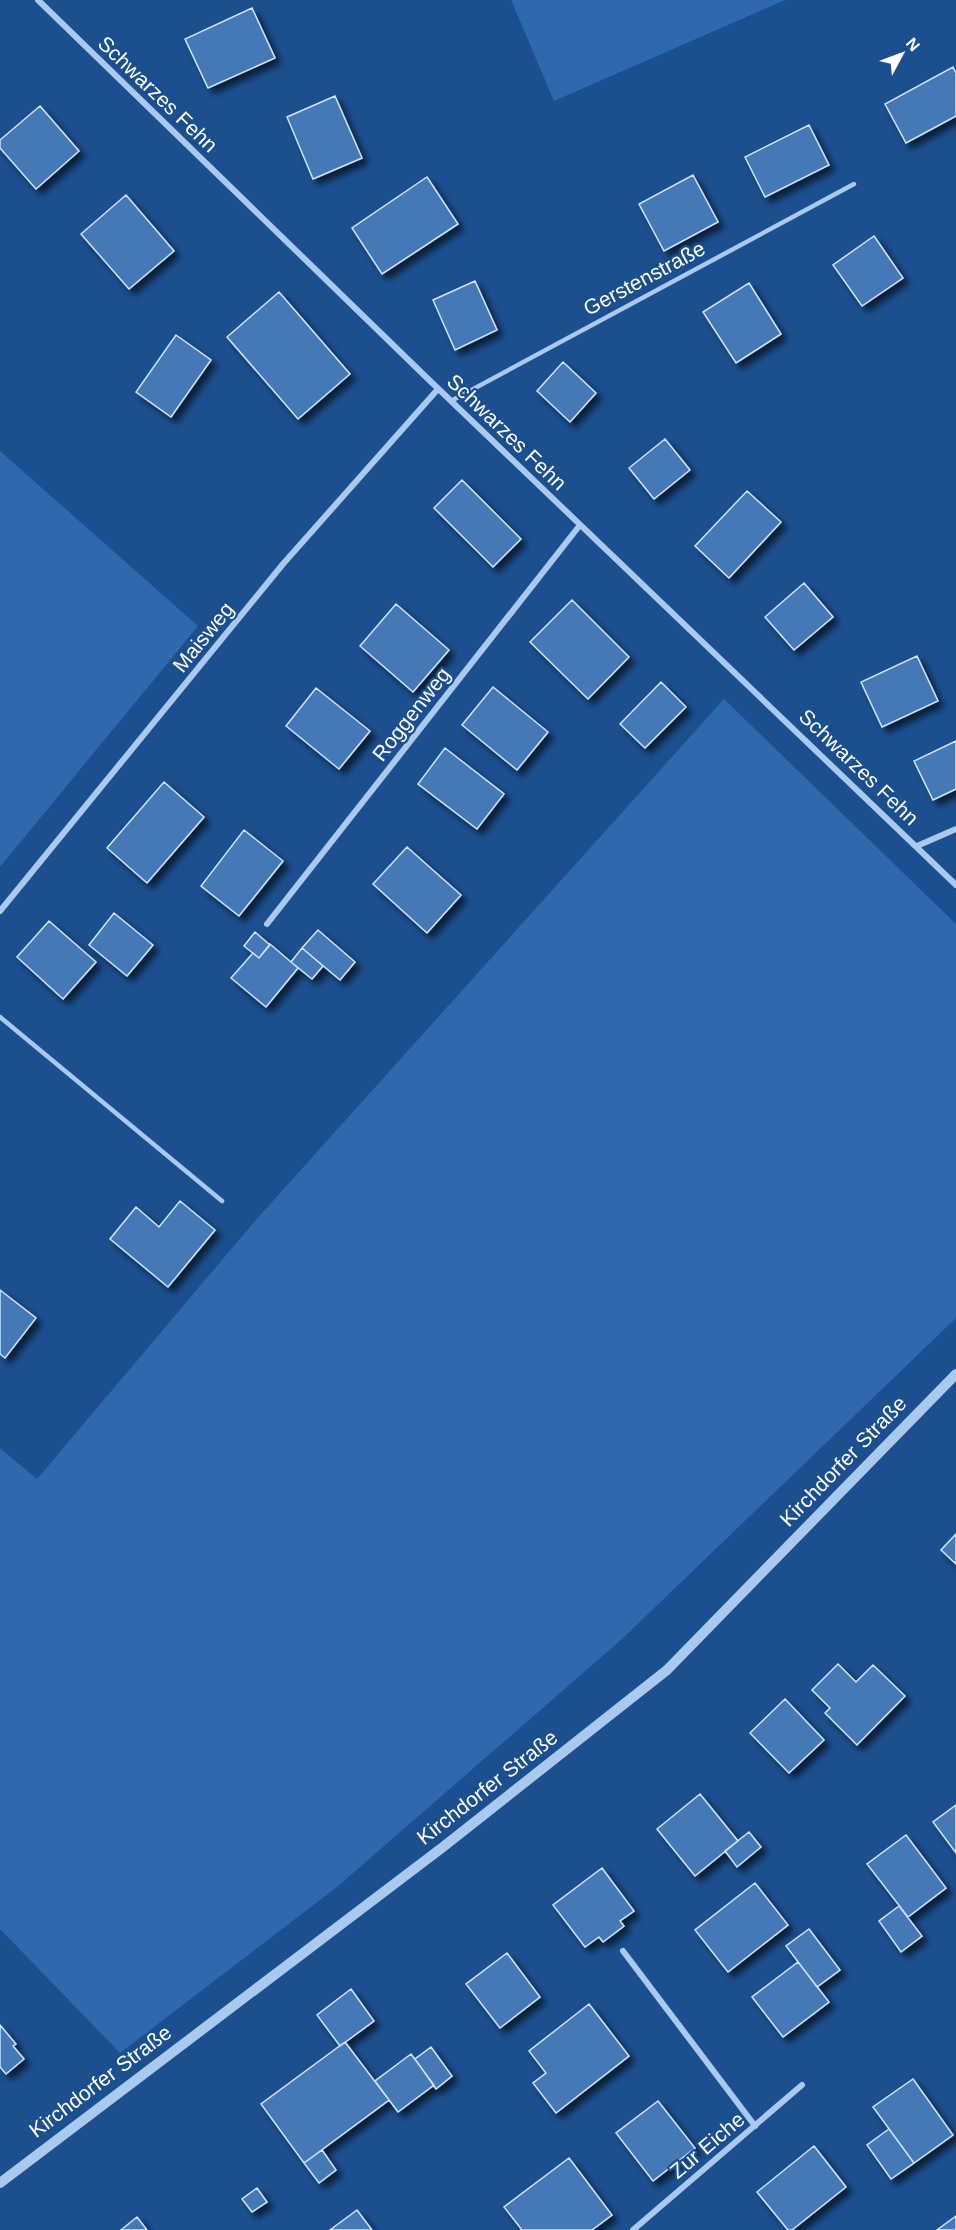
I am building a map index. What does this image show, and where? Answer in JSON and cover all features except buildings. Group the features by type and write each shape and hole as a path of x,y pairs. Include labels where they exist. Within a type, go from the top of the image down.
{"street":[{"name":"Schwarzes Fehn","path":"38,0 451,401 956,885"},
{"name":"Maisweg","path":"0,911 283,564 438,388"},
{"name":"Roggenweg","path":"267,924 580,525"},
{"path":"917,846 956,829"},
{"name":"Kirchdorfer Straße","path":"0,2182 443,1847 667,1670 956,1374"},
{"path":"622,1951 755,2126"},
{"name":"Zur Eiche","path":"633,2230 802,2085"}],"lane":[{"name":"Gerstenstraße","path":"451,401 854,184"},
{"path":"0,1017 222,1201"}],"shaded area":[{"path":"511,0 785,0 554,101"},
{"path":"0,451 198,626 0,867"},
{"path":"724,699 956,924 956,1318 622,1639 337,1887 120,2053 0,1929 0,1448 37,1479 254,1222"}]}
